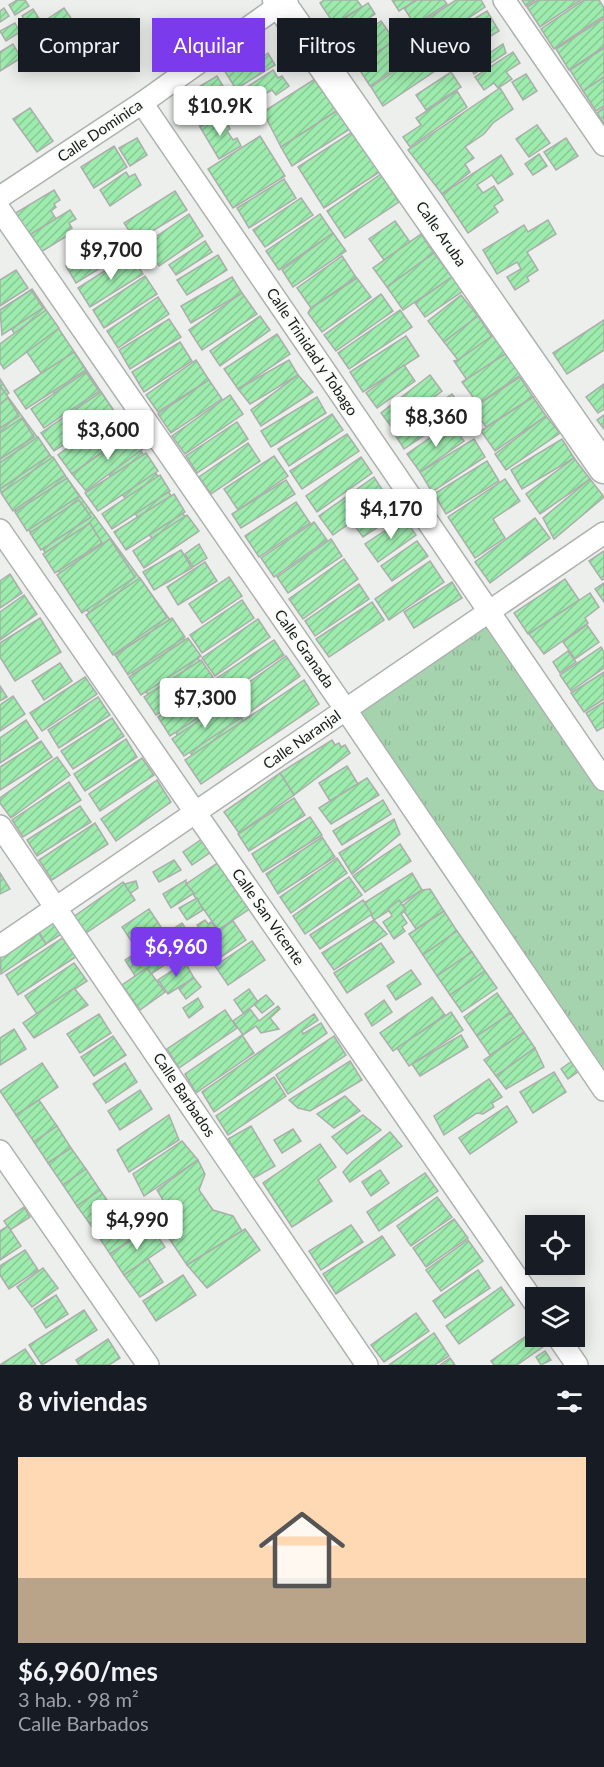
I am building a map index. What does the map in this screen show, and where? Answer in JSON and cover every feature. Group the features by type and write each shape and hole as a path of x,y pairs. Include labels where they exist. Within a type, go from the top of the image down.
{"street":[{"path":"504,0 604,145"},
{"name":"Calle Dominica","path":"0,197 142,103 282,1"},
{"name":"Calle Aruba","path":"282,1 604,468"},
{"name":"Calle Trinidad y Tobago","path":"142,103 604,780"},
{"name":"Calle Granada","path":"0,210 346,710 604,1090"},
{"name":"Calle San Vicente","path":"0,530 525,1289"},
{"name":"Calle Naranjal","path":"0,946 604,533"},
{"name":"Calle Barbados","path":"0,826 368,1365"},
{"path":"0,1151 148,1365"},
{"path":"565,1347 577,1365"}],"green space":[{"path":"486,622 604,792 604,1069 354,712"}],"building":[{"path":"17,0 25,0 29,6 15,15 9,5"},
{"path":"324,0 357,0 362,7 344,18 330,18 320,3"},
{"path":"392,0 417,0 399,11"},
{"path":"417,0 444,0 447,4 426,18 410,18 404,8"},
{"path":"456,0 481,0 485,7 468,18 429,18"},
{"path":"522,0 535,0 526,6"},
{"path":"538,0 581,0 540,27 527,7"},
{"path":"584,0 599,0 604,8 604,16 554,49 541,29"},
{"path":"368,3 375,14 369,18 346,18"},
{"path":"4,8 9,16 0,22 0,11"},
{"path":"64,8 71,18 49,18"},
{"path":"33,9 39,18 23,18 22,16"},
{"path":"487,11 499,31 491,36 491,18 476,18"},
{"path":"604,18 604,47 569,70 556,49"},
{"path":"381,21 389,32 389,45 377,53 377,24"},
{"path":"15,23 18,28 18,33 6,41 0,31"},
{"path":"13,44 18,53 18,60 0,71 0,52"},
{"path":"389,44 390,72 370,86 361,72 377,72 377,53"},
{"path":"503,44 506,53 491,63 491,52"},
{"path":"604,48 604,77 583,91 570,70"},
{"path":"513,52 520,63 506,72 512,79 498,88 494,83 484,90 475,77 483,72 491,72 491,66"},
{"path":"268,53 275,65 265,71 265,55"},
{"path":"273,70 278,78 282,76 289,86 276,95 272,90 265,94 263,91 245,104 238,93"},
{"path":"225,72 264,72 236,89"},
{"path":"393,72 434,72 383,106 371,87"},
{"path":"451,72 461,87 426,110 416,95"},
{"path":"526,74 537,91 523,100 512,82"},
{"path":"217,76 234,105 200,126 182,97"},
{"path":"318,77 341,108 281,147 263,112"},
{"path":"604,77 604,106 596,111 583,91"},
{"path":"500,88 513,109 465,147 474,158 465,164 470,172 442,194 408,150"},
{"path":"457,91 467,107 410,147 403,137 421,125 416,118"},
{"path":"30,108 53,141 37,152 13,119"},
{"path":"341,108 353,127 292,166 281,147"},
{"path":"604,108 604,124 597,113"},
{"path":"222,114 230,129 227,131 233,140 237,138 241,146 219,159 200,127"},
{"path":"537,125 550,143 529,157 516,139"},
{"path":"355,130 381,171 324,208 298,167"},
{"path":"260,136 285,176 233,208 208,169"},
{"path":"137,138 147,155 130,166 119,148"},
{"path":"566,138 578,156 556,170 544,152"},
{"path":"114,146 127,167 94,188 81,167"},
{"path":"539,154 547,166 533,175 525,164"},
{"path":"501,155 513,174 498,184 492,175 477,185 483,193 494,186 503,200 494,206 498,212 468,233 442,194"},
{"path":"126,172 129,177 135,174 141,185 110,206 100,190"},
{"path":"381,174 399,202 345,238 327,211"},
{"path":"284,179 296,198 249,228 237,208"},
{"path":"54,190 60,200 54,204 56,207 51,211 56,219 28,236 14,214"},
{"path":"175,191 187,210 136,241 124,223"},
{"path":"301,198 313,215 265,247 253,230"},
{"path":"70,210 76,219 69,223 72,228 68,231 70,234 41,252 31,234"},
{"path":"189,214 203,236 159,266 144,245"},
{"path":"320,214 333,233 279,270 266,251"},
{"path":"548,220 556,234 527,252 538,270 527,277 529,281 515,290 507,277 521,269 517,262 497,274 483,250 524,225 528,232"},
{"path":"395,221 410,242 384,260 369,239"},
{"path":"120,232 131,249 76,283 66,266"},
{"path":"333,233 346,251 293,287 282,270"},
{"path":"421,234 434,253 387,287 373,268"},
{"path":"205,241 212,252 176,275 169,265"},
{"path":"434,253 452,277 403,310 387,287"},
{"path":"131,254 143,274 90,307 78,288"},
{"path":"218,255 227,270 187,295 177,280"},
{"path":"342,256 356,277 311,308 297,288"},
{"path":"16,270 28,288 0,306 0,280"},
{"path":"145,276 157,294 104,328 93,310"},
{"path":"232,277 242,293 191,323 181,306"},
{"path":"452,277 463,291 425,317 415,303"},
{"path":"357,278 371,297 322,332 308,313 311,308"},
{"path":"32,289 196,533 163,555 0,312"},
{"path":"31,290 43,308 2,335 0,310"},
{"path":"242,293 257,314 202,350 189,330"},
{"path":"381,294 393,311 336,351 324,335"},
{"path":"461,295 478,316 444,342 428,321"},
{"path":"158,297 169,314 118,348 107,331"},
{"path":"46,310 59,328 4,369 0,363 0,344"},
{"path":"400,310 412,327 349,369 338,353"},
{"path":"260,316 270,330 220,366 210,351"},
{"path":"478,316 492,337 458,360 444,342"},
{"path":"169,319 181,337 130,369 119,350"},
{"path":"604,320 604,350 567,374 553,353"},
{"path":"496,333 508,352 467,380 454,361"},
{"path":"277,334 290,354 238,389 224,369"},
{"path":"406,336 419,356 363,392 350,372"},
{"path":"180,342 192,361 144,392 132,372"},
{"path":"74,352 86,370 26,409 14,391"},
{"path":"508,352 525,372 478,404 462,382"},
{"path":"196,360 209,380 158,412 146,395"},
{"path":"289,360 298,375 250,404 238,389"},
{"path":"404,365 415,381 377,408 366,393"},
{"path":"86,372 99,391 44,428 31,409"},
{"path":"298,375 313,392 261,426 251,410"},
{"path":"430,375 442,391 393,429 381,413"},
{"path":"520,377 533,397 486,427 473,408"},
{"path":"0,379 9,393 0,399"},
{"path":"209,380 222,399 171,433 158,414"},
{"path":"604,384 604,409 598,413 586,397"},
{"path":"0,386 255,737 205,773 0,490"},
{"path":"101,392 114,411 54,451 41,433"},
{"path":"452,394 463,409 404,449 394,433"},
{"path":"230,395 243,414 185,454 172,436"},
{"path":"317,397 326,413 271,447 261,431"},
{"path":"533,397 546,416 495,451 481,431"},
{"path":"8,398 19,416 0,428 0,404"},
{"path":"118,411 132,430 72,474 58,455"},
{"path":"332,414 343,430 289,466 278,449"},
{"path":"604,415 604,429 597,420"},
{"path":"546,416 560,433 506,470 495,454"},
{"path":"22,418 34,437 0,459 0,433"},
{"path":"237,422 248,439 197,473 186,456"},
{"path":"451,423 464,441 420,472 407,454"},
{"path":"133,431 144,448 86,491 72,474"},
{"path":"347,434 359,451 302,489 290,471"},
{"path":"38,437 50,455 0,489 0,463"},
{"path":"474,439 485,457 432,492 420,472"},
{"path":"562,439 574,458 522,489 511,470"},
{"path":"248,443 260,461 211,494 199,477"},
{"path":"146,453 158,471 98,511 85,493"},
{"path":"274,456 288,476 238,510 224,489"},
{"path":"53,457 65,475 13,511 1,493"},
{"path":"361,457 372,473 317,512 306,496"},
{"path":"574,458 590,479 540,514 526,494"},
{"path":"487,461 499,481 446,514 434,494"},
{"path":"160,475 170,491 112,529 102,514"},
{"path":"374,477 387,497 333,535 319,516"},
{"path":"67,478 79,496 27,531 15,512"},
{"path":"505,479 520,501 493,519 505,538 475,558 448,517"},
{"path":"590,479 604,497 554,539 543,518"},
{"path":"286,480 295,494 241,528 232,514"},
{"path":"174,494 185,512 126,550 114,532"},
{"path":"79,500 91,517 41,550 30,533"},
{"path":"390,501 398,514 363,537 354,525"},
{"path":"296,502 310,523 259,557 245,536"},
{"path":"187,515 199,531 144,568 133,551"},
{"path":"404,518 416,535 378,562 365,544"},
{"path":"535,518 550,538 490,583 475,562"},
{"path":"314,522 327,540 274,577 261,558"},
{"path":"90,523 102,543 55,573 43,554"},
{"path":"110,539 135,577 82,613 57,575"},
{"path":"331,539 342,556 288,593 277,577"},
{"path":"417,541 428,556 392,581 381,566"},
{"path":"199,544 207,558 193,567 185,554"},
{"path":"181,550 192,568 154,590 143,572"},
{"path":"604,551 604,579 602,580 589,561"},
{"path":"344,559 358,579 303,619 289,599"},
{"path":"430,561 444,582 389,620 375,599"},
{"path":"205,562 217,581 178,605 167,587"},
{"path":"10,574 22,593 0,608 0,581"},
{"path":"229,577 242,596 202,623 189,604"},
{"path":"140,578 167,617 113,655 86,615"},
{"path":"565,579 579,600 528,634 514,613"},
{"path":"452,582 462,598 414,628 404,612"},
{"path":"604,583 604,602 595,589"},
{"path":"359,584 369,599 315,636 305,621"},
{"path":"590,593 599,607 585,618 588,623 544,654 529,634"},
{"path":"24,595 37,614 0,640 0,612"},
{"path":"242,600 254,618 202,653 190,635"},
{"path":"372,602 384,620 329,657 316,639"},
{"path":"40,618 61,652 15,681 0,657 0,643"},
{"path":"172,618 185,637 128,675 115,655"},
{"path":"258,619 270,637 215,676 202,658"},
{"path":"587,625 599,642 575,659 563,642"},
{"path":"188,638 201,656 141,695 129,677"},
{"path":"274,640 284,655 227,693 217,678"},
{"path":"601,647 604,652 604,668 571,691 560,675"},
{"path":"568,651 576,662 560,673 553,662"},
{"path":"286,656 300,676 243,717 228,697"},
{"path":"201,660 213,677 156,715 144,697"},
{"path":"60,663 72,681 44,700 32,681"},
{"path":"604,672 604,699 584,712 571,693"},
{"path":"85,677 97,694 42,731 30,713"},
{"path":"304,680 319,704 201,784 185,760"},
{"path":"213,681 225,700 170,736 158,717"},
{"path":"0,686 7,697 0,701"},
{"path":"13,696 25,714 0,731 0,705"},
{"path":"98,697 110,715 59,748 48,730"},
{"path":"227,702 239,719 184,756 172,739"},
{"path":"604,702 604,727 597,731 586,713"},
{"path":"112,718 124,736 73,769 61,751"},
{"path":"26,720 38,738 0,763 0,738"},
{"path":"126,739 137,757 85,791 74,774"},
{"path":"332,740 335,745 339,743 341,747 345,745 350,753 294,795 280,773"},
{"path":"41,741 52,757 0,790 0,767"},
{"path":"57,757 70,775 11,818 0,803 0,798"},
{"path":"142,758 154,775 100,811 89,794"},
{"path":"347,766 358,784 330,801 319,783"},
{"path":"280,773 294,795 239,833 224,812"},
{"path":"367,778 379,795 331,824 319,808"},
{"path":"157,780 171,802 116,841 101,819"},
{"path":"69,782 81,800 23,837 12,820"},
{"path":"294,798 305,815 249,851 238,834"},
{"path":"383,800 391,814 342,845 333,831"},
{"path":"80,806 91,822 37,856 27,840"},
{"path":"310,817 322,835 263,872 252,854"},
{"path":"394,819 400,834 352,874 339,853"},
{"path":"95,823 108,844 52,880 39,860"},
{"path":"322,837 335,857 278,894 266,874"},
{"path":"202,839 211,852 192,865 183,852"},
{"path":"400,844 411,861 365,892 353,876"},
{"path":"337,858 347,873 291,913 280,897"},
{"path":"174,860 181,870 159,882 153,872"},
{"path":"219,862 251,908 218,930 186,884"},
{"path":"0,873 10,889 0,894"},
{"path":"412,873 422,890 374,920 364,903"},
{"path":"349,877 362,895 305,934 293,916"},
{"path":"186,880 186,884 194,893 171,908 163,894"},
{"path":"136,881 138,888 125,897 118,886"},
{"path":"123,882 135,900 80,937 69,920"},
{"path":"430,889 444,911 416,929 401,907 422,890"},
{"path":"197,898 203,910 187,920 179,908"},
{"path":"363,900 372,914 320,949 310,935"},
{"path":"399,900 406,910 401,914 407,923 402,927 405,931 394,939 383,922 392,916 388,909"},
{"path":"149,909 163,930 136,948 122,927"},
{"path":"444,911 457,931 423,955 409,934"},
{"path":"53,914 66,931 46,944 34,924"},
{"path":"205,920 208,924 211,922 218,930 202,942 197,934 201,931 197,925"},
{"path":"374,920 387,934 334,970 322,953"},
{"path":"233,921 246,940 215,961 202,942"},
{"path":"182,923 196,944 139,982 125,960"},
{"path":"33,925 46,944 1,974 0,948"},
{"path":"457,931 472,952 437,976 423,955"},
{"path":"64,937 77,956 18,995 6,975"},
{"path":"252,941 265,960 228,985 215,966"},
{"path":"381,943 394,962 347,993 334,973"},
{"path":"472,952 485,971 450,995 437,976"},
{"path":"185,962 194,978 168,994 158,980"},
{"path":"74,963 87,981 37,1014 25,996"},
{"path":"147,968 165,992 140,1010 122,985"},
{"path":"411,970 421,984 396,1000 387,986"},
{"path":"485,971 497,988 462,1012 450,995"},
{"path":"194,978 201,987 186,999 179,989"},
{"path":"74,988 88,1005 34,1038 23,1023"},
{"path":"249,989 258,1002 243,1013 234,1000"},
{"path":"497,993 511,1013 477,1036 464,1017"},
{"path":"266,995 274,1004 262,1013 254,1004"},
{"path":"432,997 445,1015 393,1051 380,1033"},
{"path":"198,998 203,1007 189,1018 183,1008"},
{"path":"384,1000 392,1012 372,1026 365,1014"},
{"path":"278,1006 280,1009 270,1018 279,1029 261,1033 256,1026 243,1035 233,1021 250,1009 259,1021"},
{"path":"225,1010 237,1028 179,1068 167,1049"},
{"path":"451,1012 463,1030 409,1066 397,1048"},
{"path":"511,1013 524,1032 490,1055 477,1036"},
{"path":"99,1014 111,1033 80,1053 67,1034"},
{"path":"314,1014 318,1020 302,1031 303,1034 321,1023 327,1033 214,1112 202,1092"},
{"path":"14,1029 26,1049 0,1065 0,1038"},
{"path":"524,1032 535,1048 496,1076 484,1060"},
{"path":"242,1035 254,1053 196,1093 185,1074"},
{"path":"461,1035 468,1047 420,1076 412,1064"},
{"path":"113,1036 126,1055 94,1076 81,1057"},
{"path":"334,1036 346,1055 288,1094 276,1075"},
{"path":"535,1048 544,1067 506,1089 496,1076"},
{"path":"350,1061 362,1080 310,1111 298,1108 289,1100"},
{"path":"572,1061 579,1071 568,1079 561,1069"},
{"path":"42,1063 58,1087 16,1115 0,1091"},
{"path":"125,1063 137,1082 106,1103 93,1084"},
{"path":"554,1072 566,1092 533,1113 520,1092"},
{"path":"274,1077 286,1096 228,1135 216,1116"},
{"path":"489,1079 502,1097 492,1103 494,1107 483,1114 477,1113 444,1135 434,1116"},
{"path":"140,1090 152,1109 120,1130 108,1111"},
{"path":"345,1096 360,1111 334,1128 317,1114"},
{"path":"39,1100 57,1126 34,1142 16,1115"},
{"path":"507,1106 517,1122 470,1154 459,1138"},
{"path":"169,1115 179,1140 129,1172 117,1150"},
{"path":"363,1115 381,1130 347,1154 332,1137"},
{"path":"57,1126 71,1148 48,1163 34,1142"},
{"path":"251,1126 275,1166 252,1179 228,1139"},
{"path":"293,1129 301,1141 282,1153 274,1140"},
{"path":"390,1132 402,1146 350,1182 343,1172"},
{"path":"182,1141 198,1160 144,1196 133,1174"},
{"path":"320,1144 336,1167 318,1180 332,1201 292,1227 263,1183"},
{"path":"71,1148 86,1169 63,1185 48,1163"},
{"path":"198,1160 205,1174 199,1190 213,1210 233,1216 242,1231 187,1265 158,1222 170,1212 157,1190"},
{"path":"86,1169 100,1190 77,1206 63,1185"},
{"path":"380,1170 389,1183 371,1196 362,1182"},
{"path":"425,1173 438,1191 379,1231 367,1212"},
{"path":"100,1190 118,1216 95,1231 77,1206"},
{"path":"437,1197 452,1217 411,1246 397,1226"},
{"path":"24,1207 30,1217 10,1230 4,1221"},
{"path":"118,1216 133,1238 110,1254 95,1231"},
{"path":"454,1219 468,1238 426,1267 413,1248"},
{"path":"351,1225 363,1242 321,1270 309,1251"},
{"path":"8,1226 21,1246 0,1260 0,1231"},
{"path":"151,1227 165,1247 124,1275 110,1254"},
{"path":"245,1229 260,1250 207,1288 187,1265"},
{"path":"382,1236 395,1255 336,1294 323,1274"},
{"path":"468,1240 483,1261 441,1291 426,1270"},
{"path":"25,1250 38,1270 9,1289 0,1275 0,1266"},
{"path":"148,1259 163,1282 140,1297 124,1275"},
{"path":"43,1268 58,1288 32,1307 17,1287"},
{"path":"478,1270 490,1288 445,1318 433,1301"},
{"path":"183,1275 196,1295 156,1321 143,1301"},
{"path":"501,1287 514,1305 459,1344 446,1326"},
{"path":"56,1295 68,1314 46,1328 34,1309"},
{"path":"84,1310 97,1330 42,1365 29,1345"},
{"path":"416,1313 429,1331 384,1362 371,1345"},
{"path":"434,1333 449,1356 435,1365 389,1365"},
{"path":"525,1337 525,1347 543,1347 517,1365 494,1365 491,1361"},
{"path":"108,1339 120,1358 109,1365 79,1365 76,1360"},
{"path":"25,1349 36,1365 0,1365"},
{"path":"545,1351 551,1360 541,1365 536,1357"},
{"path":"450,1358 455,1365 440,1365"}]}
